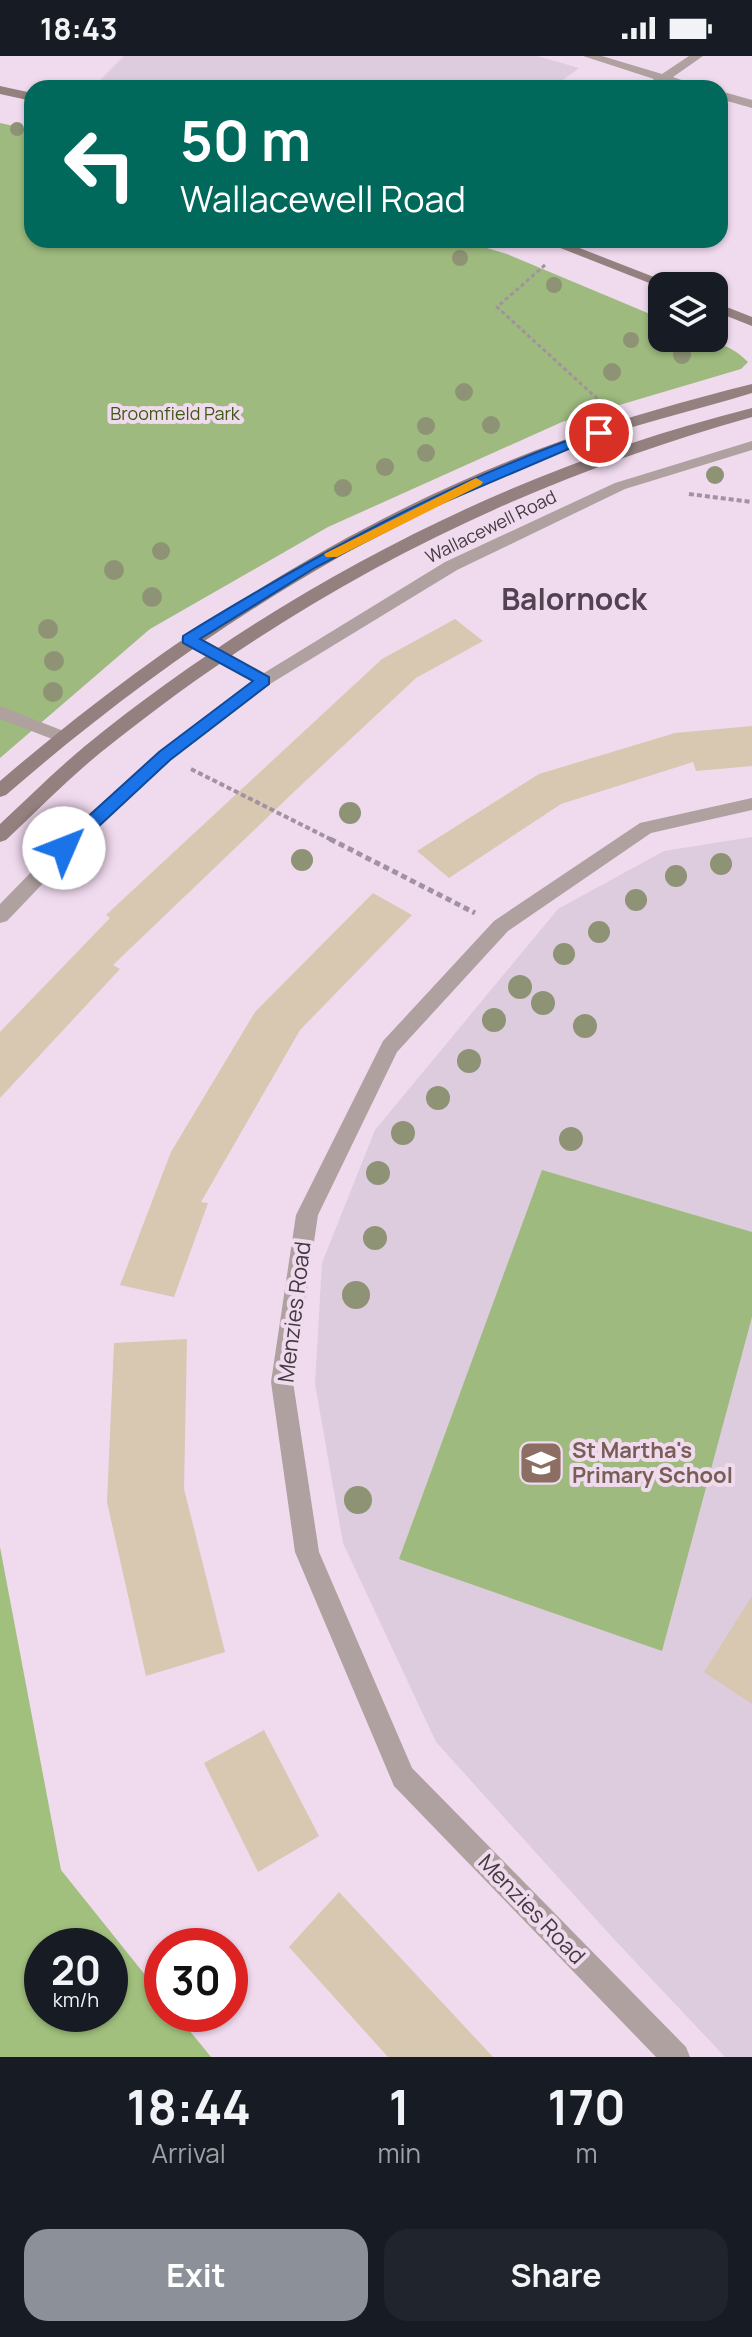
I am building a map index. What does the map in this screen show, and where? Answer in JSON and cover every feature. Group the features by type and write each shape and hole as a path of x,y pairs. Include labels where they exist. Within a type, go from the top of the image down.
{"street":[{"path":"589,56 670,80"},
{"path":"660,80 697,56"},
{"path":"0,90 24,95"},
{"path":"728,97 752,104"},
{"path":"570,248 648,278"},
{"path":"728,312 752,322"},
{"path":"0,791 60,736 189,639 311,564 430,503 540,454 628,423 752,388"},
{"name":"Wallacewell Road","path":"0,835 92,750 217,654 307,597 491,502 572,469 686,429 752,412"},
{"name":"Wallacewell Road","path":"0,916 85,828 165,756 264,680 451,566 620,486 752,445"},
{"path":"189,639 264,680"},
{"path":"0,712 60,736"},
{"name":"Menzies Road","path":"676,2057 403,1777 307,1552 282,1382 307,1215 390,1047 501,926 646,828 752,804"}],"path":[{"path":"563,248 497,307 592,396 628,423"},
{"path":"165,756 501,926"}],"shaded area":[{"path":"124,56 537,56 579,68 563,80 100,80"},
{"name":"St Martha's Primary School","path":"752,837 752,2057 725,2057 436,1742 343,1543 315,1384 322,1263 375,1130 558,909 664,851"}],"green space":[{"name":"Broomfield Park","path":"0,123 24,128 24,248 487,248 648,313 648,352 728,352 728,348 748,362 741,369 562,422 328,527 150,629 0,758"},
{"path":"542,1170 752,1232 752,1317 662,1651 399,1559"},
{"path":"0,1547 61,1870 107,1928 24,1928 24,2032 128,2032 128,1954 144,1974 144,2032 191,2032 211,2057 0,2057"}],"building":[{"path":"455,619 483,641 416,678 297,789 113,965 120,969 0,1098 0,1032 110,918 106,915 382,659"},
{"path":"752,726 752,766 696,771 693,762 561,804 449,878 417,851 539,774 675,733"},
{"path":"373,893 412,915 300,1030 201,1202 208,1203 174,1297 120,1285 171,1152 255,1012"},
{"path":"187,1339 184,1489 225,1652 146,1676 107,1502 114,1343"},
{"path":"752,1596 752,1704 704,1672"},
{"path":"264,1730 319,1836 258,1872 204,1763"},
{"path":"339,1892 493,2057 388,2057 289,1947"}],"slow traffic":[{"path":"332,554 476,482"}],"place":[{"name":"St Martha's Primary School","path":"541,1463"}],"district":[{"name":"Balornock","path":"574,600"}],"route":[{"path":"64,848 165,756 264,680 189,639 311,564 430,503 540,454 599,433"}]}
